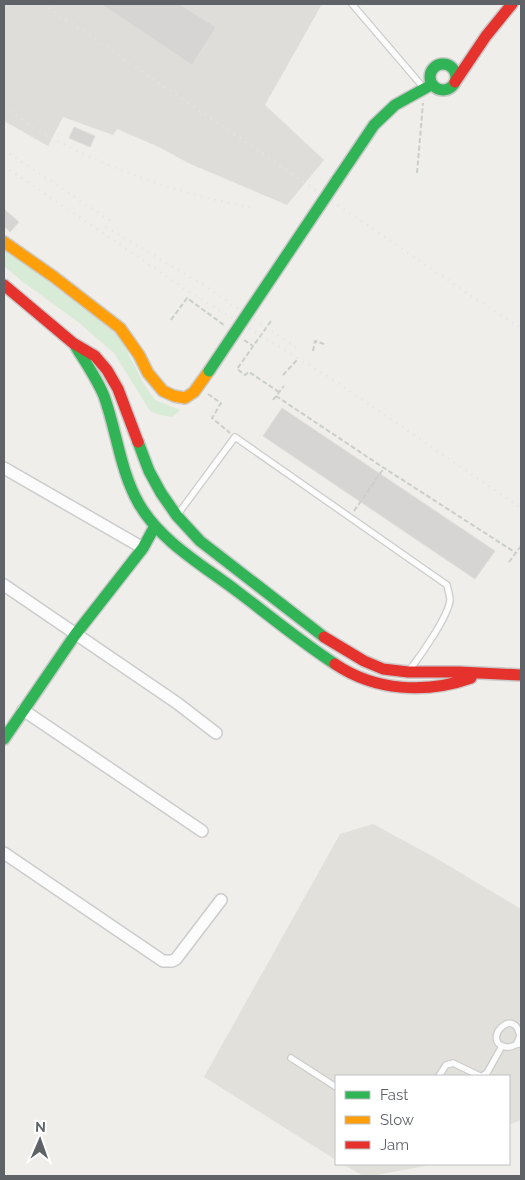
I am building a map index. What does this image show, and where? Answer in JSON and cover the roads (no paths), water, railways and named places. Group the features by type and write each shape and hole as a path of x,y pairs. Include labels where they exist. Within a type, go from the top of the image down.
{"main road":[{"path":"4,242 54,277 120,328 139,355 148,373 163,391 185,398 198,387 374,125 395,105 428,87 446,90 453,85 486,36 512,4"},
{"path":"428,87 432,69 459,55 486,36"},
{"path":"439,64 447,65 454,70 455,82"},
{"path":"4,285 73,343 95,356 107,370 118,389 149,471 177,516 200,541 332,642 383,669 408,672 521,675"},
{"path":"73,343 98,384 106,403 129,481 139,504 155,526 182,551 331,661 360,678 381,684 410,688 463,681 479,674"},
{"path":"4,739 75,635 143,548 155,526"}],"street":[{"path":"5,471 143,548"},
{"path":"4,585 177,703 216,733"},
{"path":"23,710 202,831"},
{"path":"4,853 163,961 168,962 176,958 221,900"}],"lane":[{"path":"352,4 428,87"},
{"path":"177,516 235,437 447,585 450,600 441,622 422,654 408,672"},
{"path":"507,1024 518,1028 519,1044 510,1047 502,1046 497,1040 496,1035 500,1028 507,1024"},
{"path":"483,1075 488,1073 502,1046"},
{"path":"291,1058 335,1086"},
{"path":"440,1075 446,1065 453,1063 479,1075"}],"railway":[{"path":"43,4 521,328"},
{"path":"4,108 59,142 105,164 153,182 201,196 250,207"},
{"path":"4,150 111,221"},
{"path":"4,166 191,293 329,377 521,508"},
{"path":"106,227 202,284 300,350"}]}
